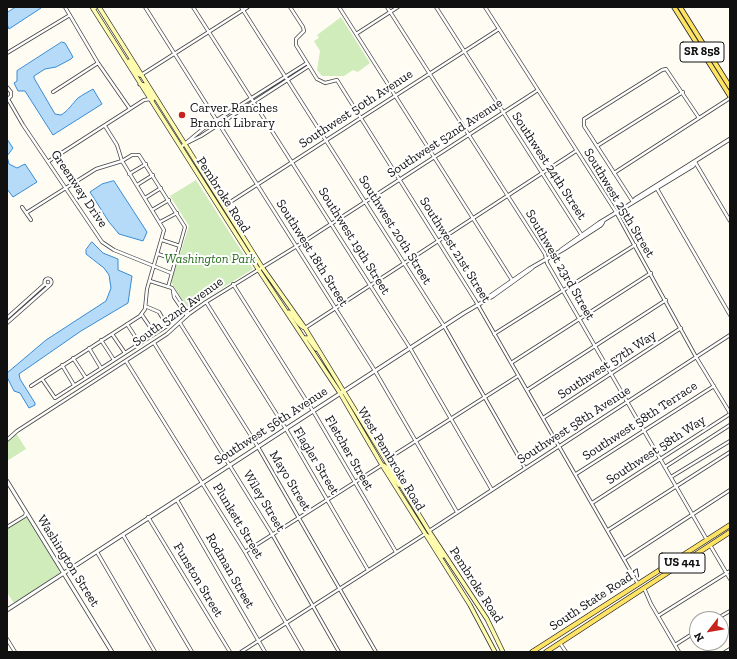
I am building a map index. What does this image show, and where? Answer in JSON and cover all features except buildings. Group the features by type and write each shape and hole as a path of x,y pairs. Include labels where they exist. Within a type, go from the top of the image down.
{"main road":[{"name":"SR 858","path":"674,7 730,97"},
{"name":"SR 858","path":"680,7 730,87"},
{"name":"Pembroke Road","path":"95,8 117,47 203,182 304,338 342,392"},
{"name":"Pembroke Road","path":"95,8 141,75 239,230 260,268 305,328 342,392"},
{"path":"117,47 137,73 141,75"},
{"path":"140,84 144,85 165,114"},
{"path":"203,182 218,202 224,206"},
{"path":"222,211 239,230"},
{"path":"288,312 292,314 300,326 305,328"},
{"path":"304,338 308,338 316,350 320,352"},
{"name":"West Pembroke Road","path":"342,392 382,465 425,534"},
{"name":"West Pembroke Road","path":"342,392 386,460 429,531"},
{"path":"369,441 380,457 386,460"},
{"path":"382,465 387,468 395,481 402,487"},
{"path":"409,509 421,526 429,531"},
{"name":"South State Road 7","path":"532,652 730,525"},
{"name":"Pembroke Road","path":"429,531 487,619 503,652"},
{"name":"South State Road 7","path":"546,652 730,532"},
{"name":"Pembroke Road","path":"425,534 470,605 495,652"},
{"path":"425,534 431,538 442,555 446,557"},
{"path":"644,588 648,577"},
{"path":"634,595 638,584"},
{"path":"597,619 604,605"}],"street":[{"path":"65,7 98,63 130,109"},
{"name":"Southwest 18th Street","path":"145,7 375,371 457,512"},
{"name":"Southwest 19th Street","path":"193,7 410,348 492,490"},
{"path":"141,75 209,32 242,8 248,7"},
{"path":"184,144 201,136 309,66 295,42 304,31 290,7"},
{"path":"339,7 512,280"},
{"name":"Southwest 23rd Street","path":"387,7 547,259 579,319 707,540"},
{"path":"356,34 398,7"},
{"name":"Southwest 24th Street","path":"436,7 581,234"},
{"name":"Southwest 25th Street","path":"485,7 616,212 666,300 696,357 730,413"},
{"name":"Southwest 20th Street","path":"242,8 444,326 525,468"},
{"path":"7,53 70,15"},
{"name":"Southwest 50th Avenue","path":"224,206 499,29"},
{"path":"53,92 98,63"},
{"path":"181,147 216,120 307,63"},
{"name":"Southwest 21st Street","path":"309,66 322,82 337,80 400,179 478,304 638,584"},
{"path":"633,202 583,122 586,118 662,70 666,69 683,92 699,118"},
{"name":"Greenway Drive","path":"7,87 11,92 7,99 23,125 105,244 172,273"},
{"name":"Southwest 52nd Avenue","path":"260,268 297,246 538,90"},
{"path":"597,146 683,92"},
{"path":"614,173 730,97"},
{"path":"48,161 142,101 150,99"},
{"path":"31,386 142,315 145,306 150,281 164,230 129,174 122,161 117,145 105,126"},
{"name":"Southwest 56th Avenue","path":"561,250 581,234 730,139"},
{"path":"305,328 576,151"},
{"path":"26,214 96,169 122,161 137,154 146,164 186,229 168,287"},
{"path":"695,162 730,221"},
{"path":"129,174 146,164"},
{"path":"137,185 153,175"},
{"path":"656,187 730,315"},
{"path":"145,198 161,188"},
{"path":"152,210 169,200"},
{"path":"22,207 31,220"},
{"path":"160,222 177,213"},
{"name":"Southwest 56th Avenue","path":"7,610 478,304 512,280 601,224 603,221"},
{"path":"162,240 180,246"},
{"path":"494,334 635,245"},
{"path":"158,254 176,260"},
{"name":"South 52nd Avenue","path":"126,361 154,343 206,302 260,268"},
{"name":"Southwest 56th Avenue","path":"488,297 532,268"},
{"path":"511,362 650,273"},
{"path":"7,318 45,284 45,280 49,278 51,282 50,285"},
{"path":"150,281 172,288 174,296 188,315"},
{"path":"45,284 50,285"},
{"name":"Fletcher Street","path":"233,284 313,411 396,552"},
{"path":"7,323 50,285"},
{"path":"526,390 666,300"},
{"name":"Flagler Street","path":"206,302 286,429 368,570"},
{"path":"42,379 54,398 167,326 158,312 145,306"},
{"path":"142,315 155,334"},
{"name":"Mayo Street","path":"180,323 258,447 376,652"},
{"path":"127,324 140,344"},
{"name":"Southwest 57th Way","path":"543,418 681,328"},
{"path":"112,334 124,353"},
{"name":"Southwest 58th Avenue","path":"429,531 730,335"},
{"path":"101,340 114,360"},
{"name":"Wiley Street","path":"154,343 272,534 339,652"},
{"path":"89,348 101,368"},
{"path":"73,358 86,378"},
{"path":"7,440 17,431 126,361"},
{"name":"Plunkett Street","path":"126,361 245,552 303,652"},
{"path":"62,366 74,385"},
{"path":"386,460 518,376"},
{"name":"Southwest 58th Terrace","path":"576,474 714,386"},
{"name":"Southwest 58th Way","path":"592,503 730,413"},
{"path":"665,467 730,426"},
{"path":"671,477 730,441"},
{"path":"608,530 730,452"},
{"path":"245,552 382,465"},
{"name":"Washington Street","path":"7,481 112,652"},
{"path":"624,559 730,490"},
{"name":"Rodman Street","path":"177,500 265,652"},
{"path":"7,527 25,516 26,513"},
{"name":"Funston Street","path":"148,518 230,652"},
{"path":"122,534 192,652"},
{"path":"241,652 425,534"},
{"path":"710,545 730,579"},
{"path":"96,551 155,652"},
{"path":"658,616 730,571"},
{"path":"644,588 679,652"},
{"path":"675,645 689,636"},
{"path":"7,639 15,652"},
{"path":"560,643 566,652"},
{"path":"724,652 730,649"}],"green space":[{"path":"341,17 370,63 358,72 353,70 344,76 322,76 317,70 320,51 314,41 319,38 317,35"},
{"name":"Washington Park","path":"196,180 253,269 188,309 171,282 189,226 170,196"},
{"path":"16,433 26,449 7,461 7,442"},
{"path":"25,517 28,517 60,569 59,573 16,603 13,602 7,592 7,529"}],"water":[{"path":"16,7 41,8 9,29 7,24 7,13"},
{"path":"62,42 65,43 73,57 56,67 45,69 34,76 55,114 61,115 78,98 93,89 102,104 53,135 25,91 18,91 14,83 17,81 17,71"},
{"path":"7,139 13,148 7,156"},
{"path":"7,156 9,164 17,168 25,164 37,182 13,197 7,189"},
{"path":"114,181 147,232 143,241 119,234 109,222 90,192 102,184"},
{"path":"92,242 103,253 118,259 118,270 132,276 128,303 81,331 19,374 20,379 35,403 35,405 29,408 20,393 14,391 7,377 7,373 46,340 106,301 111,288 109,275 104,268 86,254 86,250"}],"place":[{"name":"Carver Ranches Branch Library","path":"182,115"}]}
